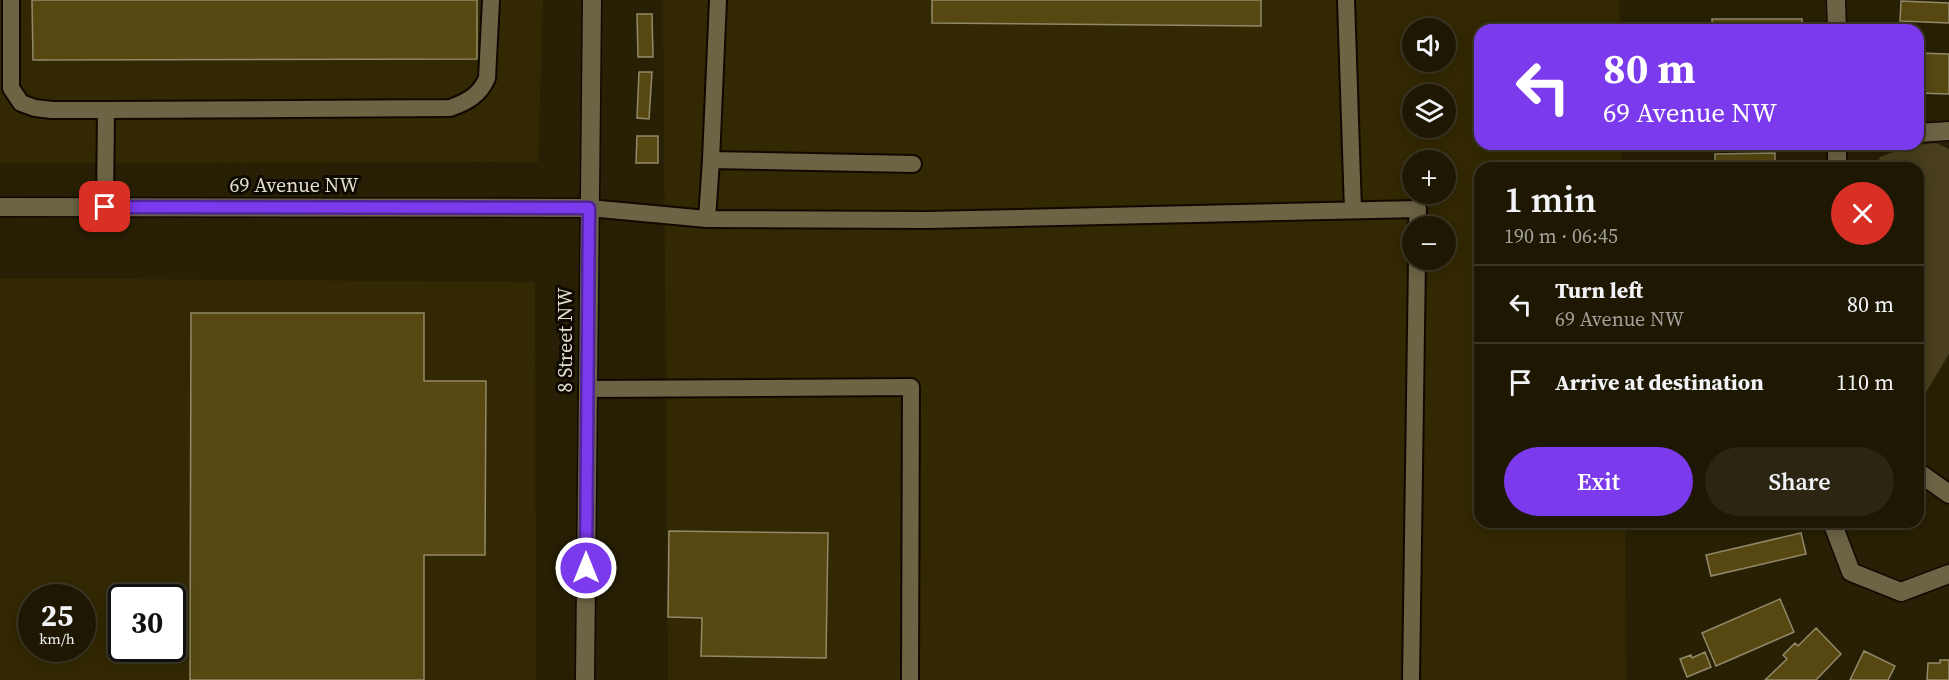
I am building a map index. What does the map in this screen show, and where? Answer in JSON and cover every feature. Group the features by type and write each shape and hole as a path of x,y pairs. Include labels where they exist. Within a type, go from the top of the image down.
{"street":[{"name":"8 Street NW","path":"585,680 592,0"},
{"path":"1836,0 1836,24"},
{"path":"1924,133 1949,131"},
{"name":"69 Avenue NW","path":"0,207 589,208"},
{"path":"1924,476 1949,494"},
{"path":"1834,528 1851,572 1901,592 1949,574"}],"lane":[{"path":"11,0 11,88 21,103 52,110 450,108 465,103 477,95 484,86 487,78 491,0"},
{"path":"707,219 718,0"},
{"path":"1346,0 1353,210"},
{"path":"105,207 106,110"},
{"path":"711,160 913,164"},
{"path":"589,208 707,219 927,219 1418,208 1418,216"},
{"path":"1411,680 1417,270"},
{"path":"587,388 911,387 910,680"}],"shaded area":[{"path":"0,0 543,0 538,162 0,163"},
{"path":"663,0 1619,0 1620,24 1474,24 1474,150 1621,150 1621,162 1474,162 1474,528 1625,528 1626,680 668,680"},
{"path":"1936,143 1949,149 1949,354 1924,396 1924,162 1878,162 1880,157 1898,150 1924,150 1924,144"},
{"path":"0,278 535,282 536,680 0,680"}],"building":[{"path":"32,0 477,0 477,59 33,60"},
{"path":"932,0 1261,0 1261,26 932,23"},
{"path":"1901,1 1949,3 1949,23 1900,21"},
{"path":"637,14 652,14 653,57 638,57"},
{"path":"1712,19 1802,19 1802,24 1712,24"},
{"path":"1924,53 1949,54 1949,94 1924,93"},
{"path":"639,72 652,72 649,119 637,118"},
{"path":"637,136 658,136 658,163 636,163"},
{"path":"1775,153 1775,162 1715,162 1715,154"},
{"path":"191,313 424,313 424,381 486,381 485,555 424,555 424,680 190,680"},
{"path":"669,531 828,533 826,658 701,656 702,618 668,617"},
{"path":"1801,533 1806,554 1711,576 1706,555"},
{"path":"1780,599 1794,632 1716,666 1702,633"},
{"path":"1816,628 1841,654 1816,680 1765,680 1787,659 1783,655 1795,643 1798,646"},
{"path":"1864,651 1895,666 1888,680 1850,680"},
{"path":"1705,652 1711,667 1687,677 1680,659 1691,655 1692,658"},
{"path":"1940,660 1949,660 1949,680 1927,680 1928,663 1940,663"}],"route":[{"path":"105,207 589,208 586,568"}]}
